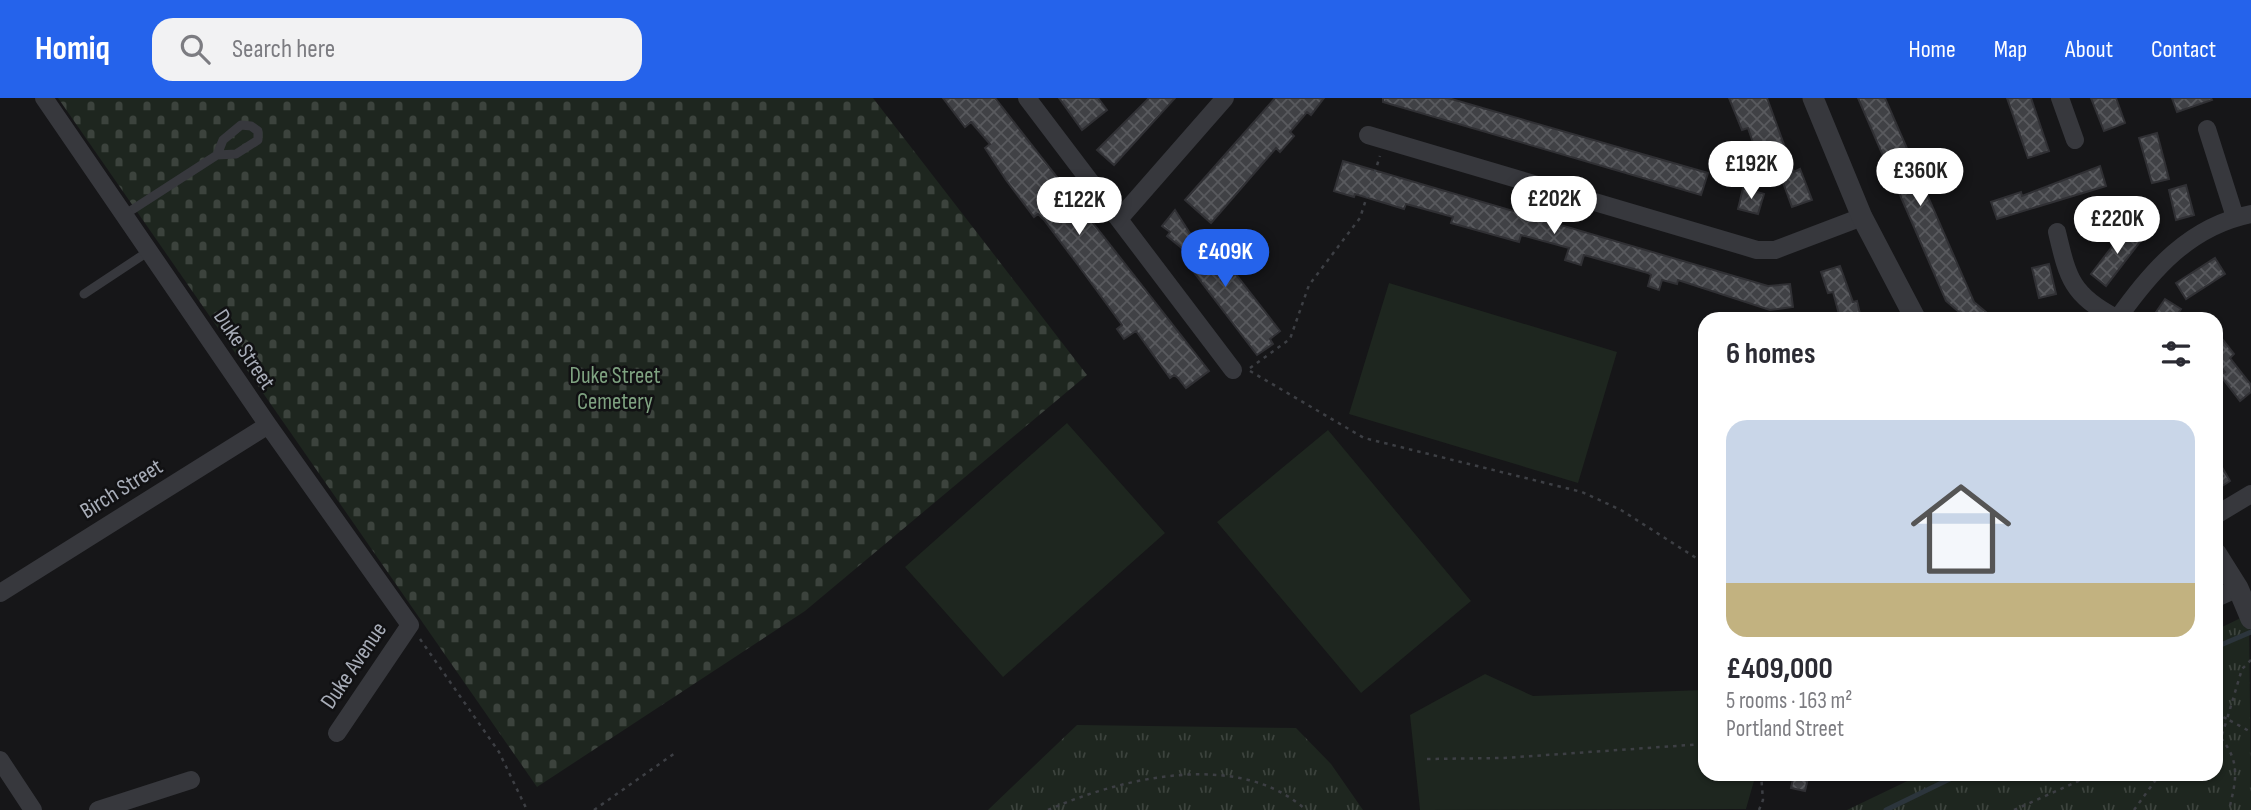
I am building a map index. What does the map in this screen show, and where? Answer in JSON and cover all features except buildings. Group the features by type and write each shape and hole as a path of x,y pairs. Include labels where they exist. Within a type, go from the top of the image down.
{"street":[{"name":"Duke Street","path":"44,98 268,425 410,625"},
{"path":"1027,98 1233,370"},
{"path":"1119,219 1225,98"},
{"path":"1813,98 1862,217 1912,312"},
{"path":"2060,98 2076,140"},
{"path":"2121,312 2137,290 2178,246 2243,216 2207,129"},
{"path":"1377,137 1757,250 1775,250 1862,217"},
{"path":"2057,232 2067,274 2077,293 2107,312"},
{"name":"Birch Street","path":"0,593 268,425"},
{"path":"2223,511 2251,494"},
{"path":"2223,564 2238,588 2250,617"},
{"path":"2223,594 2238,588"},
{"name":"Duke Avenue","path":"337,733 410,625"},
{"path":"0,760 30,806 11,810"},
{"path":"98,810 191,780"}],"lane":[{"path":"124,215 217,155 236,154 258,139 258,131 251,126 241,125 223,140 217,155"},
{"path":"84,294 149,251"}],"path":[{"path":"1377,137 1360,218 1309,285 1290,339 1248,370 1364,438 1582,492 1621,510 1698,559"},
{"path":"410,625 499,752 527,810"},
{"path":"2223,732 2242,669 2251,660"},
{"path":"2223,716 2251,732"},
{"path":"2223,740 2233,753 2236,775 2229,810"},
{"path":"1427,759 1504,758 1698,744"},
{"path":"594,810 675,753"},
{"path":"1048,810 1135,779 1174,776 1235,777 1284,793 1306,810"},
{"path":"1759,810 1763,800 1762,781"},
{"path":"2014,810 2078,781"},
{"path":"2134,810 2155,781"}],"green space":[{"name":"Duke Street Cemetery","path":"58,98 873,98 1087,375 805,611 537,787"},
{"path":"1389,283 1617,352 1578,483 1349,414"},
{"path":"1067,423 1165,533 1003,677 905,567"},
{"path":"1328,430 1471,601 1361,693 1217,522"},
{"path":"2249,614 2251,810 1847,810 1907,781 2223,781 2223,627"},
{"path":"1485,674 1533,696 1698,690 1698,781 1754,781 1746,809 1420,810 1410,715"},
{"path":"1077,725 1296,728 1331,764 1363,810 988,810"}],"waterway":[{"path":"2223,644 2251,632"},
{"path":"1886,810 1946,781"}]}
